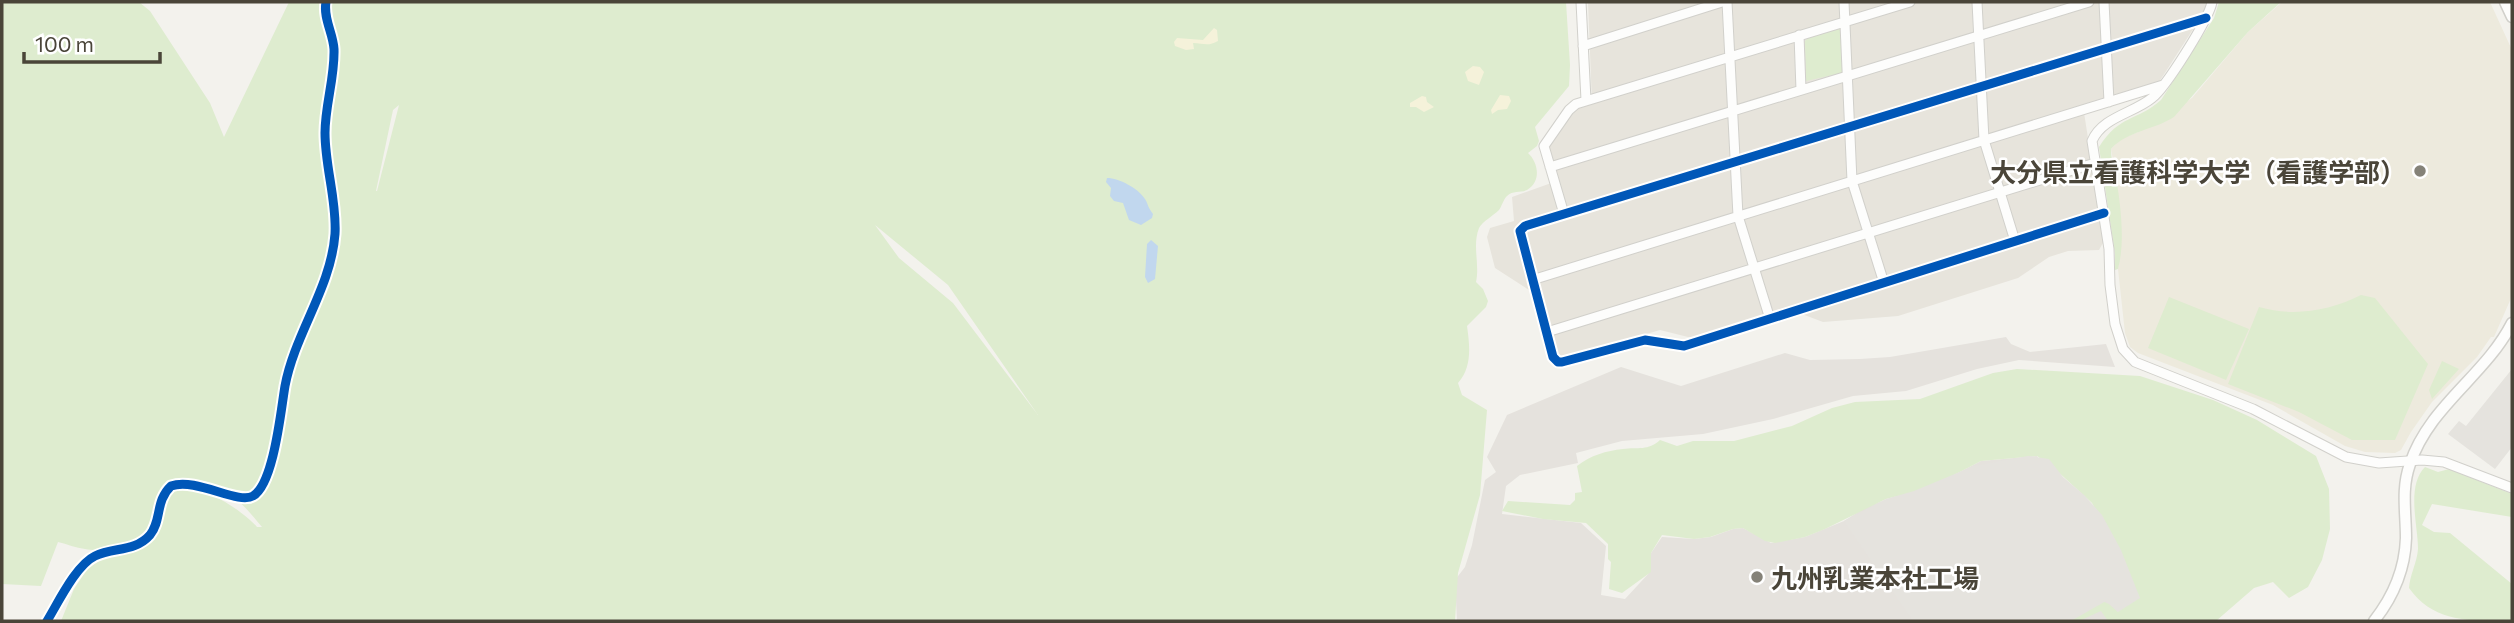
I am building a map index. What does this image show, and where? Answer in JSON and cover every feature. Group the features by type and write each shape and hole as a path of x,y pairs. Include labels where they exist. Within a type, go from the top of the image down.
{"street":[{"path":"47,621 87,561 103,553 130,548 150,535 155,526 161,498 171,485 186,482 237,497 250,498 257,494 265,480 272,459 291,363 323,283 332,255 335,232 325,133 334,46 324,10 326,2"},
{"path":"1581,2 1586,100"},
{"path":"1583,46 1725,2 1738,216 1770,319"},
{"path":"1844,2 1852,181 1884,283"},
{"path":"1564,214 1544,146 1569,110 1586,100 1910,2"},
{"path":"1977,2 1984,140 2015,241"},
{"path":"1550,167 2089,2"},
{"path":"2104,2 2109,102"},
{"path":"2212,2 2206,18 2164,85 2149,100 2098,130 2092,141 2109,248 2115,324 2120,343 2130,358 2151,369 2253,409 2346,457 2379,463 2427,460 2450,463 2512,488"},
{"path":"2505,2 2512,17"},
{"path":"2104,213 1684,346 1645,340 1562,362 1553,357 1520,231 1525,226 2206,18"},
{"path":"1799,35 1801,90"},
{"path":"1532,279 2164,85"},
{"path":"1547,332 2095,163"},
{"path":"2374,621 2396,585 2403,562 2406,543 2404,494 2411,461 2427,427 2489,359 2512,323"}],"shaded area":[{"path":"1588,2 2208,2 2208,6 2159,82 2083,106 2104,241 2099,250 2068,251 2049,257 2018,278 1898,316 1823,322 1786,308 1692,338 1660,330 1565,358 1557,353 1543,299 1495,268 1487,237 1490,228 1514,221 1512,197 1557,181 1548,147 1574,109 1592,104"},
{"path":"2282,2 2490,2 2512,50 2512,296 2494,337 2491,337 2477,357 2432,402 2401,450 2395,453 2365,452 2345,446 2273,405 2138,353 2130,347 2125,333 2118,269 2121,235 2111,149 2120,139 2141,131 2192,98 2248,32"},
{"path":"2006,337 2011,344 2030,352 2106,344 2115,367 2019,360 1977,369 1906,391 1853,396 1773,419 1703,434 1622,441 1576,453 1578,463 1520,475 1506,486 1502,514 1581,523 1606,546 1601,595 1625,599 1650,572 1651,553 1662,537 1694,539 1743,528 1771,543 1805,537 1844,521 1866,507 1950,477 1981,461 2037,456 2123,621 1457,621 1455,580 1465,567 1472,545 1485,480 1496,472 1487,457 1507,415 1621,367 1681,386 1785,353 1810,360 1890,357"},
{"path":"2512,369 2512,447 2495,469 2448,434 2459,421 2466,426"},
{"path":"2028,456 2049,459 2063,477 2102,515 2121,550 2140,598 2118,612 2106,601 2071,621 1913,621 1844,521 1886,499 1914,491 1974,466"}],"green space":[{"path":"2,2 139,2 150,11 210,103 224,137 289,2 1566,2 1569,86 1535,127 1539,141 1528,153 1536,166 1537,177 1527,190 1507,196 1499,210 1481,225 1477,235 1476,282 1483,289 1488,301 1486,307 1467,326 1468,363 1458,383 1462,395 1487,410 1480,495 1458,573 1455,621 61,621 74,589 88,568 103,559 136,550 154,538 163,507 172,493 181,489 205,492 240,512 257,527 262,527 242,504 222,488 199,480 185,479 168,480 164,485 149,526 138,539 102,550 58,542 41,586 2,584","holes":["399,105 377,191 376,191 393,110","875,225 948,285 1038,415 953,303 899,258"]},
{"path":"2219,2 2281,2 2248,32 2174,117 2125,138 2111,149 2122,226 2120,259 2118,269 2115,270 2099,147 2121,123 2161,100 2214,18"},
{"path":"1839,29 1843,70 1841,73 1806,81 1805,41"},
{"path":"2361,295 2375,298 2428,364 2395,440 2352,440 2299,412 2228,384 2259,307 2285,312 2311,311"},
{"path":"2169,297 2249,329 2226,380 2148,348"},
{"path":"2442,361 2459,369 2432,399 2429,390"},
{"path":"2017,369 2140,376 2213,400 2257,420 2316,456 2329,489 2330,529 2322,560 2308,587 2289,598 2273,582 2254,588 2216,621 2108,621 2101,611 2079,621 2067,621 2102,601 2118,612 2124,564 2092,503 2037,456 1981,461 1914,492 1886,499 1805,537 1775,543 1765,541 1743,528 1694,539 1662,535 1651,553 1651,572 1622,593 1609,589 1611,562 1608,559 1608,544 1586,523 1543,519 1502,511 1508,501 1570,505 1575,500 1575,493 1582,492 1577,466 1605,452 1647,447 1660,440 1677,446 1693,441 1734,441 1792,426 1832,408 1855,402 1920,399 1993,373"},
{"path":"2425,467 2438,472 2449,469 2512,494 2512,517 2432,504 2422,525 2434,532 2450,533 2512,584 2512,621 2454,618 2430,608 2409,588 2418,549 2414,495 2419,475"}],"sand":[{"path":"1214,28 1217,30 1218,41 1214,43 1193,43 1194,49 1186,50 1175,46 1177,38 1203,40"},
{"path":"1473,66 1480,67 1484,72 1479,85 1468,81 1465,72"},
{"path":"1500,95 1509,96 1511,101 1507,109 1492,114 1491,110"},
{"path":"1422,96 1434,107 1424,112 1410,107 1410,103"}],"water":[{"path":"1107,178 1122,182 1138,191 1153,214 1152,218 1141,225 1129,220 1123,203 1114,201 1110,196 1111,188 1106,182"},
{"path":"1151,240 1158,246 1155,279 1148,283 1145,277 1147,244"}],"cycle path":[{"path":"47,621 68,585 88,561 102,553 131,547 150,535 163,498 171,486 192,485 246,498 253,496 260,489 266,477 290,366 327,273 335,234 325,133 334,49 326,2"},
{"path":"2104,213 1684,346 1645,340 1562,362 1553,357 1520,231 1525,226 2206,18"}],"place":[{"name":"大分県立看護科学大学（看護学部）","path":"2420,171"},
{"name":"九州乳業本社工場","path":"1757,577"}]}
